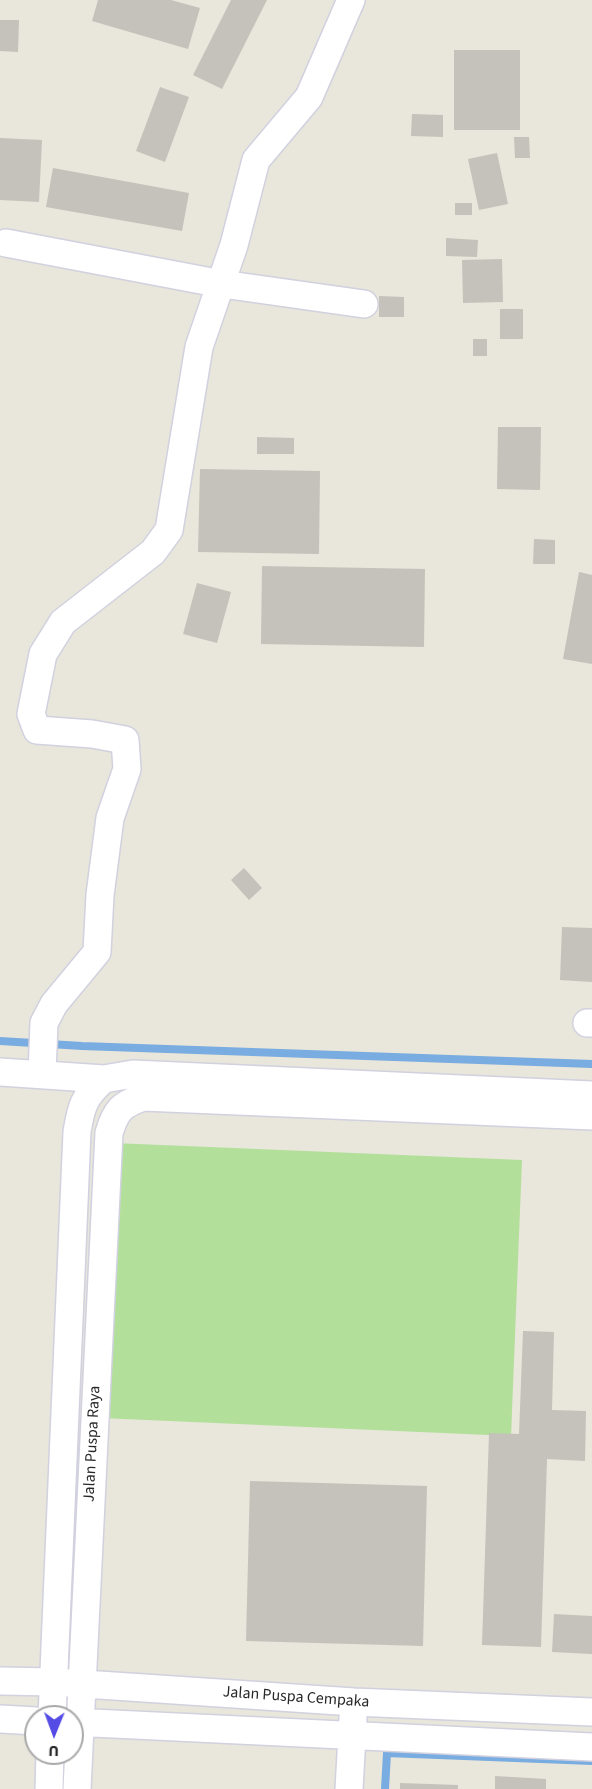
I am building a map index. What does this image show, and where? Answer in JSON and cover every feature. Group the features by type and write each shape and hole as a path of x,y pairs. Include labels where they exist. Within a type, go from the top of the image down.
{"street":[{"path":"42,1074 44,1023 54,1004 97,952 100,895 110,818 127,769 125,740 92,734 38,730 31,714 43,654 63,622 153,552 169,530 199,347 222,284 256,160 309,97 351,0"},
{"path":"6,243 222,284 364,304"},
{"path":"0,1072 104,1079 133,1074 592,1095"},
{"name":"Jalan Puspa Raya","path":"53,1705 77,1132 81,1107 90,1090 104,1079"},
{"name":"Jalan Puspa Raya","path":"78,1705 109,1133 114,1116 125,1103 143,1097 592,1116"},
{"path":"77,1132 109,1133"},
{"name":"Jalan Puspa Cempaka","path":"0,1681 54,1682 354,1702 592,1712"},
{"path":"349,1789 354,1702"},
{"path":"0,1719 24,1720"},
{"name":"Jalan Puspa Cempaka","path":"84,1722 592,1747"},
{"path":"49,1789 50,1765"},
{"name":"Jalan Puspa Raya","path":"77,1765 77,1789"}],"green space":[{"path":"113,1143 522,1160 511,1436 101,1418"}],"building":[{"path":"98,0 171,0 200,8 188,49 92,21"},
{"path":"231,0 267,0 222,89 193,75"},
{"path":"0,20 19,20 18,52 0,51"},
{"path":"454,50 520,50 520,130 454,130"},
{"path":"160,87 189,97 165,162 136,151"},
{"path":"412,114 443,115 443,137 411,136"},
{"path":"514,137 529,137 530,158 515,158"},
{"path":"0,138 42,140 39,202 0,200"},
{"path":"497,153 508,204 479,210 468,159"},
{"path":"53,168 189,193 182,231 46,207"},
{"path":"455,203 472,203 472,215 455,215"},
{"path":"446,238 478,240 477,257 446,256"},
{"path":"502,259 503,302 463,303 462,260"},
{"path":"379,296 404,297 404,317 379,317"},
{"path":"500,309 523,309 523,339 500,339"},
{"path":"473,339 487,339 487,356 473,356"},
{"path":"498,427 541,427 540,490 497,489"},
{"path":"257,437 294,438 294,454 257,454"},
{"path":"200,469 320,471 319,554 198,552"},
{"path":"534,539 555,540 555,564 533,564"},
{"path":"262,566 425,569 424,647 261,644"},
{"path":"579,572 592,575 592,664 563,659"},
{"path":"197,583 231,592 217,643 183,634"},
{"path":"244,868 262,888 249,900 231,880"},
{"path":"562,927 592,928 592,982 560,980"},
{"path":"523,1331 554,1332 552,1410 586,1411 585,1461 547,1459 541,1647 482,1645 489,1433 519,1434"},
{"path":"250,1481 427,1486 423,1646 246,1641"},
{"path":"554,1614 592,1616 592,1654 552,1652"},
{"path":"495,1776 546,1779 546,1789 495,1789"},
{"path":"400,1783 458,1785 458,1789 400,1789"}],"waterway":[{"path":"0,1041 82,1046 592,1064"},
{"path":"385,1789 387,1753 592,1761"}]}
